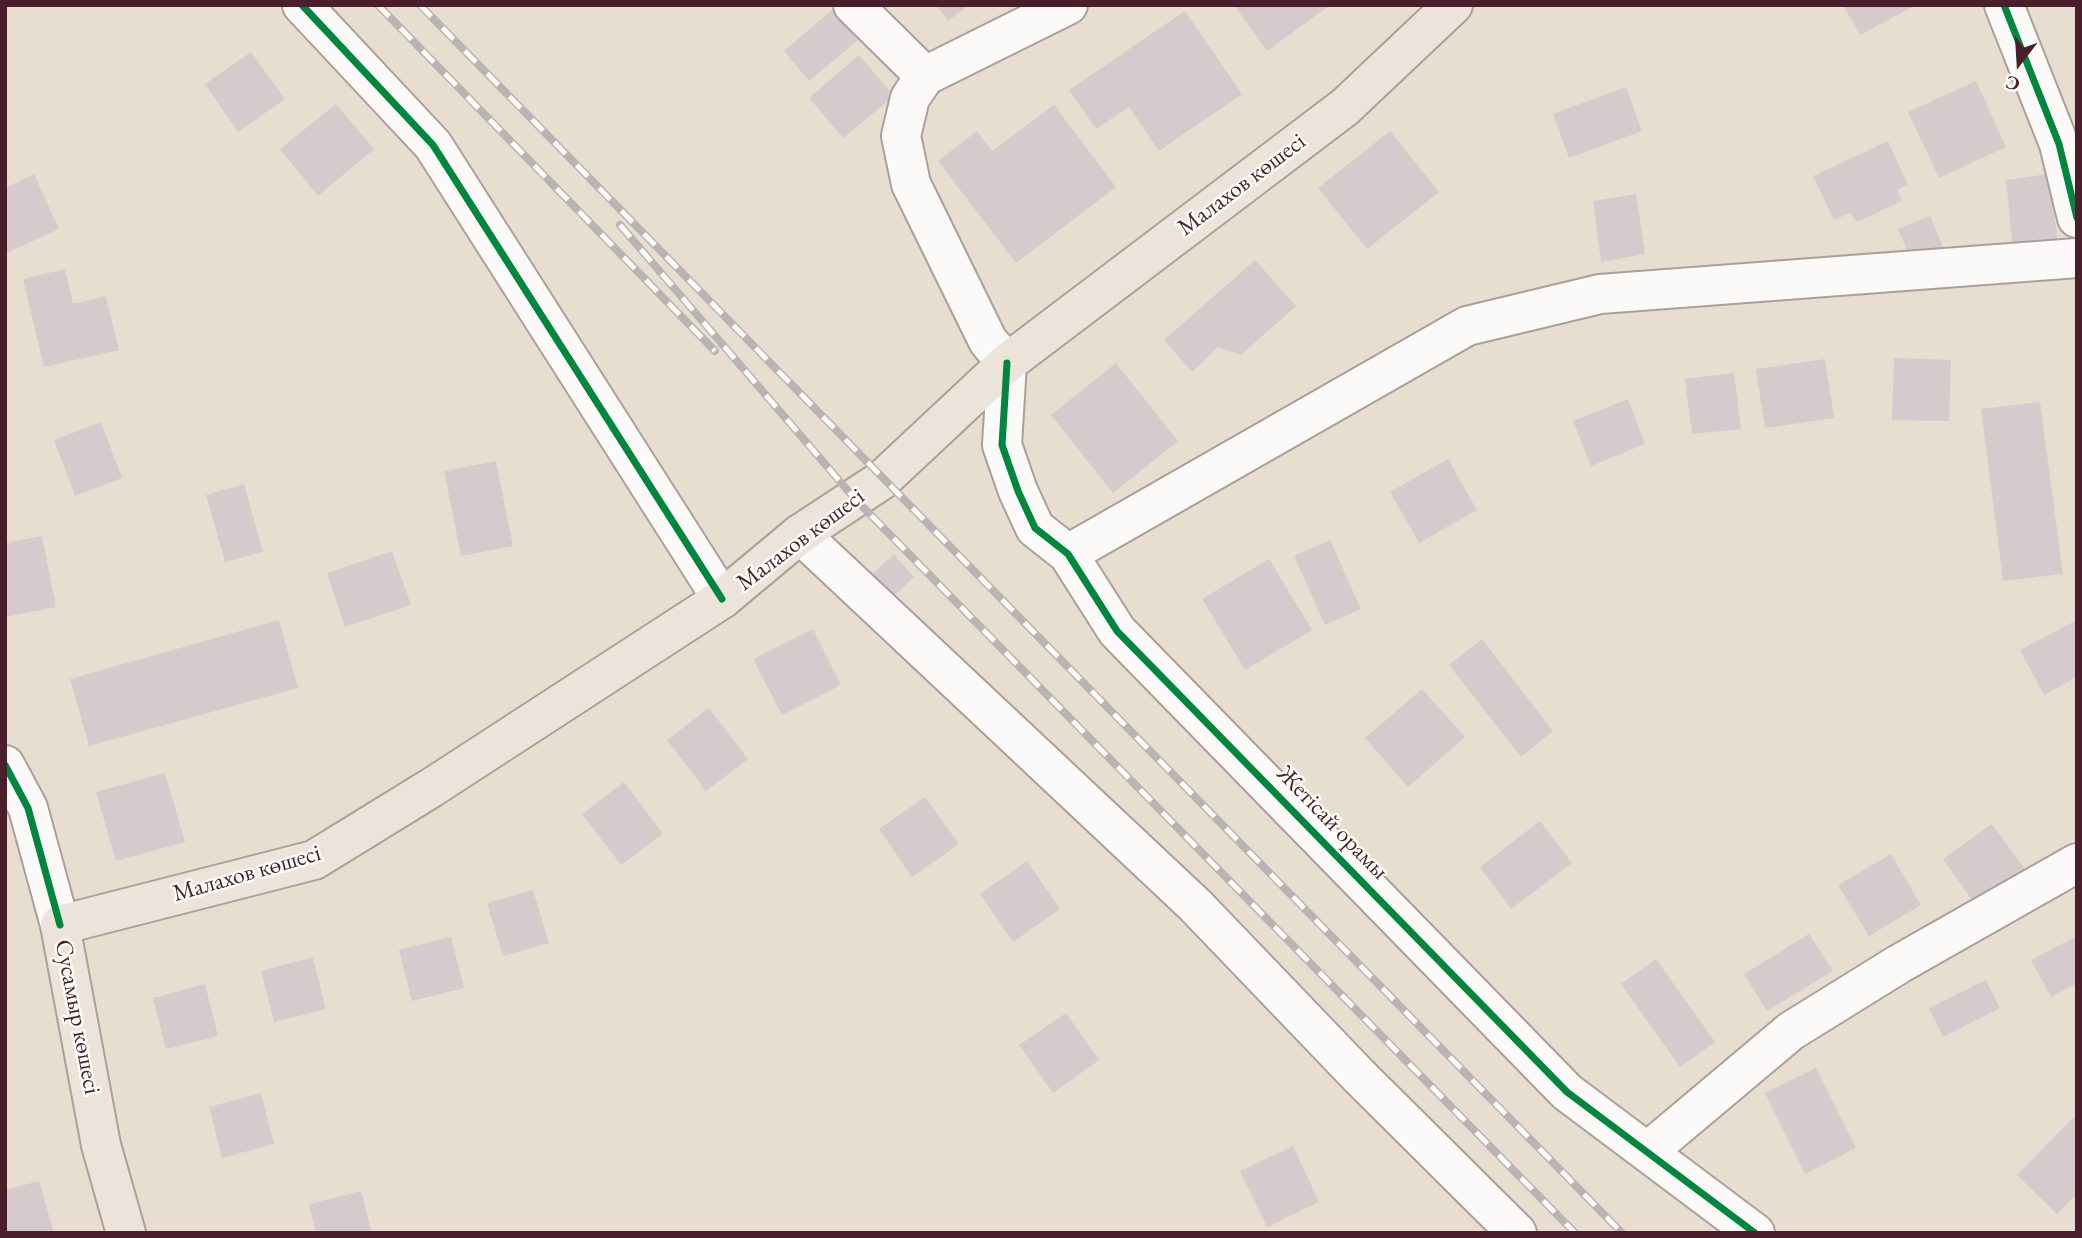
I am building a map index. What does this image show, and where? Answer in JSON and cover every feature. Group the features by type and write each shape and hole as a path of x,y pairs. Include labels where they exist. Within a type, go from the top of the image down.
{"main road":[{"name":"Малахов көшесі","path":"60,925 314,860 722,599 800,534 882,480 1007,363 1345,107 1446,8"},
{"name":"Сусамыр көшесі","path":"60,925 101,1145 125,1233"}],"street":[{"path":"302,5 433,145 722,599"},
{"path":"853,5 925,76"},
{"path":"1007,363 988,341 911,184 901,136 910,98 925,76 1068,5"},
{"path":"2004,5 2059,144 2077,218"},
{"path":"1068,554 1467,326 1600,294 2077,258"},
{"name":"Жетісай орамы","path":"1007,363 1002,445 1018,491 1035,528 1068,554 1117,631 1567,1092 1755,1233"},
{"path":"800,534 1195,905 1359,1076 1517,1233"},
{"name":"Сусамыр көшесі","path":"5,765 28,808 60,925"},
{"path":"1647,1152 1791,1031 1899,964 2077,863"}],"building":[{"path":"936,5 969,5 948,21"},
{"path":"1234,5 1330,5 1267,51"},
{"path":"1843,5 1916,5 1860,35"},
{"path":"832,10 858,40 809,81 784,51"},
{"path":"1185,11 1242,94 1159,151 1129,107 1096,129 1069,90"},
{"path":"251,52 285,99 238,132 205,84"},
{"path":"859,55 894,96 843,138 809,98"},
{"path":"1976,81 2006,147 1939,178 1908,112"},
{"path":"1626,87 1642,131 1569,158 1553,114"},
{"path":"336,104 374,149 318,196 280,149"},
{"path":"1054,105 1116,187 1016,263 938,161 977,131 992,151"},
{"path":"1390,131 1439,192 1367,249 1318,188"},
{"path":"1888,141 1908,185 1897,190 1902,201 1857,222 1850,213 1834,220 1813,176"},
{"path":"34,174 59,229 5,254 5,188"},
{"path":"2048,174 2058,242 2013,249 2006,180"},
{"path":"1636,194 1645,254 1601,262 1593,201"},
{"path":"1930,216 1943,247 1911,259 1898,229"},
{"path":"1255,260 1296,306 1241,355 1218,347 1192,372 1164,340"},
{"path":"65,269 73,304 106,296 119,350 44,367 23,279"},
{"path":"1894,358 1951,360 1949,421 1892,420"},
{"path":"1825,359 1834,418 1765,428 1756,369"},
{"path":"1116,363 1178,441 1113,493 1051,415"},
{"path":"1734,373 1741,429 1692,434 1685,379"},
{"path":"1628,399 1645,444 1591,466 1573,421"},
{"path":"2040,402 2063,574 2003,581 1981,409"},
{"path":"101,422 122,478 75,496 54,440"},
{"path":"1448,459 1477,510 1419,543 1390,492"},
{"path":"496,461 513,546 461,556 444,471"},
{"path":"244,484 263,552 225,562 206,495"},
{"path":"42,536 56,607 5,617 5,543"},
{"path":"1330,540 1361,609 1325,625 1294,556"},
{"path":"392,551 411,605 345,627 327,573"},
{"path":"894,554 914,577 891,599 870,576"},
{"path":"1269,559 1312,630 1245,670 1202,599"},
{"path":"279,620 298,688 89,746 70,679"},
{"path":"2077,620 2077,677 2044,695 2020,650"},
{"path":"813,629 841,685 782,715 753,659"},
{"path":"1482,639 1553,731 1521,757 1449,665"},
{"path":"1422,689 1465,737 1408,787 1365,738"},
{"path":"709,708 748,759 706,791 667,740"},
{"path":"165,773 185,842 116,861 96,792"},
{"path":"624,782 663,834 621,865 582,814"},
{"path":"925,797 959,844 912,877 879,829"},
{"path":"1540,821 1572,863 1511,909 1480,867"},
{"path":"1992,824 2027,872 1975,904 1943,859"},
{"path":"1891,854 1921,905 1869,936 1838,885"},
{"path":"1027,861 1060,909 1013,942 980,894"},
{"path":"533,890 549,943 503,956 487,903"},
{"path":"1809,934 1833,971 1767,1011 1744,974"},
{"path":"2077,936 2077,983 2051,997 2031,960"},
{"path":"451,937 464,988 412,1001 399,950"},
{"path":"313,957 326,1009 274,1022 261,971"},
{"path":"1656,959 1715,1042 1680,1067 1621,984"},
{"path":"1986,980 2000,1008 1943,1037 1929,1008"},
{"path":"205,984 218,1036 166,1049 153,998"},
{"path":"1066,1013 1099,1060 1053,1093 1019,1045"},
{"path":"1816,1068 1856,1148 1805,1174 1765,1093"},
{"path":"261,1093 274,1144 222,1158 209,1107"},
{"path":"2077,1114 2077,1194 2057,1214 2017,1175"},
{"path":"1293,1146 1319,1202 1267,1227 1240,1171"},
{"path":"39,1181 54,1233 5,1233 5,1190"},
{"path":"361,1191 372,1233 316,1233 309,1204"}],"railway":[{"path":"378,5 715,351"},
{"path":"420,5 1622,1233"},
{"path":"620,225 855,499 1575,1233"}],"cycle path":[{"path":"302,5 433,145 722,599"},
{"path":"2004,5 2059,144 2077,218"},
{"path":"1007,363 1002,445 1018,491 1035,528 1068,554 1117,631 1567,1092 1755,1233"},
{"path":"5,765 28,808 60,925"}]}
